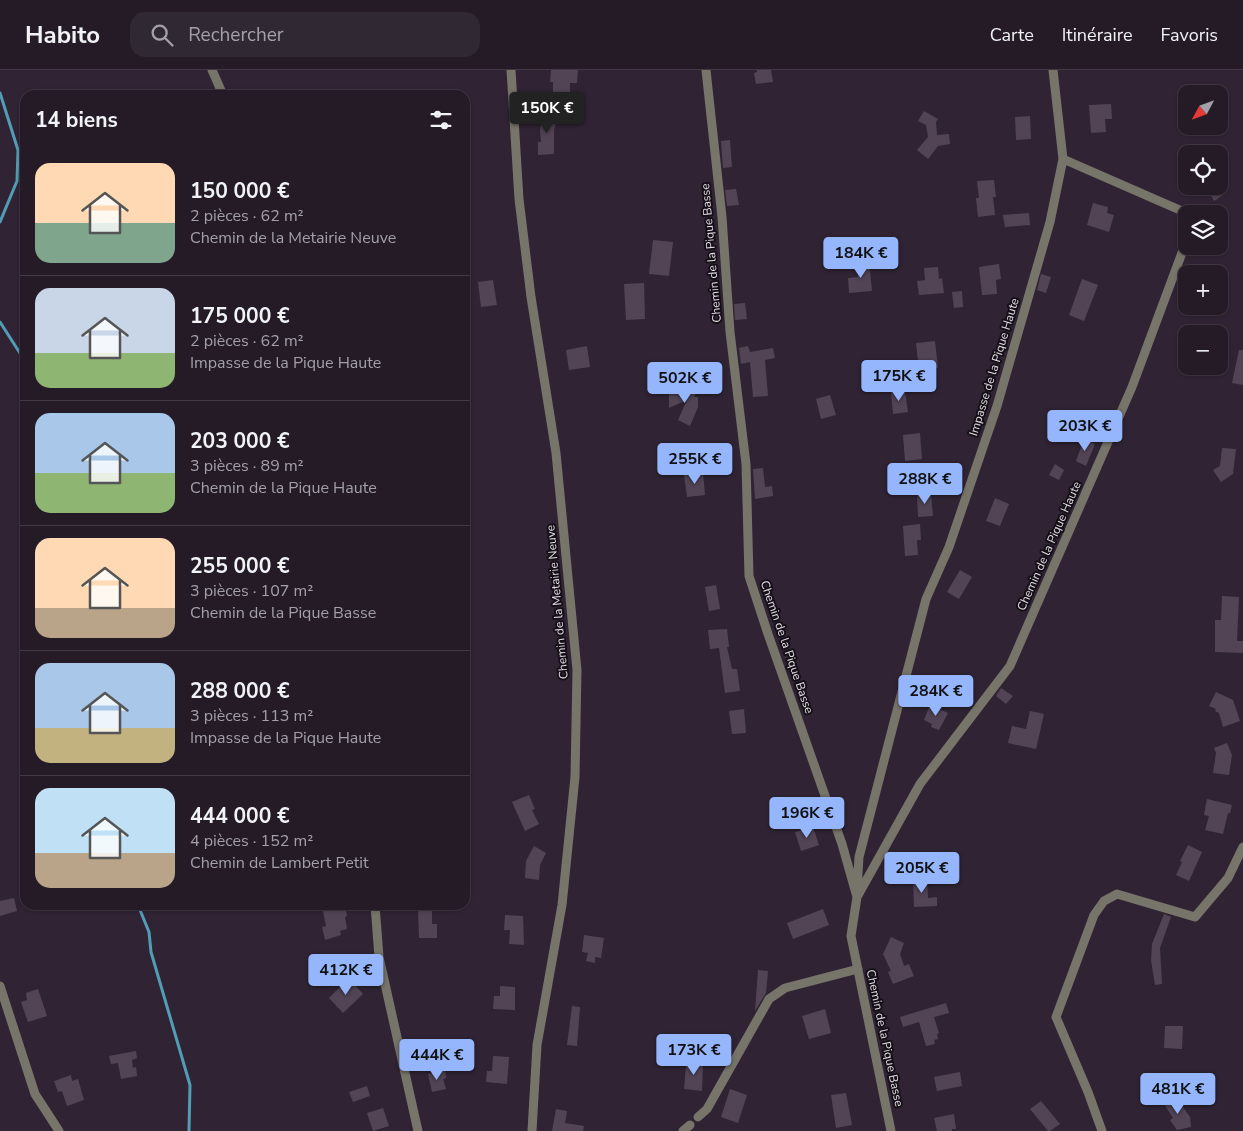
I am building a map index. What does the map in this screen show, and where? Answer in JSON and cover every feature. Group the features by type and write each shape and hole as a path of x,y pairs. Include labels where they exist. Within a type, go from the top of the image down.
{"street":[{"path":"212,70 221,90"},
{"name":"Chemin de la Metairie Neuve","path":"511,70 519,199 531,297 556,453 577,670 575,777 562,905 537,1045 532,1131"},
{"name":"Chemin de la Pique Basse","path":"706,70 722,218 730,332 746,464 749,576 842,844 857,897 851,936 891,1131"},
{"path":"1053,70 1064,159"},
{"name":"Chemin de la Pique Haute","path":"857,897 920,784 1010,666 1132,386 1186,242 1182,211 1064,159"},
{"name":"Impasse de la Pique Haute","path":"857,897 859,857 926,599 949,547 997,406 1050,222 1064,159"},
{"path":"1102,1131 1088,1092 1056,1017 1094,915 1104,901 1117,894 1194,917 1228,878 1243,847"},
{"path":"375,910 379,957 418,1131"},
{"path":"698,1117 707,1110 769,999 785,988 858,969"},
{"path":"0,986 35,1094 59,1131"}],"building":[{"path":"551,70 578,70 577,83 570,83 570,95 553,94 553,82 550,82"},
{"path":"757,70 771,70 773,82 756,84 754,73"},
{"path":"1111,104 1112,119 1105,119 1106,132 1091,133 1089,105"},
{"path":"544,111 558,115 554,130 554,154 538,155 538,142 541,142 540,129"},
{"path":"924,111 938,119 936,122 937,135 949,134 950,144 938,146 928,159 917,150 928,137 926,125 918,121"},
{"path":"1030,116 1031,139 1016,140 1015,117"},
{"path":"730,140 732,167 723,168 721,141"},
{"path":"994,180 996,197 993,197 995,215 978,217 976,198 979,198 977,181"},
{"path":"736,189 739,205 727,206 725,190"},
{"path":"1211,195 1223,195 1214,201"},
{"path":"1093,203 1108,207 1107,213 1114,215 1109,232 1087,225"},
{"path":"1029,213 1030,225 1005,227 1003,215"},
{"path":"653,240 673,242 669,276 649,274"},
{"path":"869,261 872,291 849,293 848,278 858,277 857,263"},
{"path":"999,264 1001,279 996,280 997,294 982,295 979,267"},
{"path":"938,267 939,279 942,278 944,293 919,295 917,281 925,280 924,268"},
{"path":"1041,274 1051,277 1046,293 1037,290"},
{"path":"1082,279 1098,285 1084,321 1069,315"},
{"path":"493,280 497,305 481,307 478,282"},
{"path":"644,283 645,319 626,320 624,284"},
{"path":"962,291 963,307 954,308 952,292"},
{"path":"745,303 747,319 735,320 734,304"},
{"path":"935,341 938,368 919,371 916,343"},
{"path":"587,346 590,367 569,370 566,350"},
{"path":"748,346 750,352 773,348 775,358 765,360 768,396 753,397 750,362 741,364 739,348"},
{"path":"1239,350 1243,350 1243,385 1232,383"},
{"path":"682,388 695,388 695,396 693,397 698,397 698,407 690,426 678,420 687,400 669,408 669,394"},
{"path":"905,391 908,412 893,414 891,392"},
{"path":"830,395 836,415 821,419 816,399"},
{"path":"920,433 922,459 905,461 903,435"},
{"path":"1084,439 1095,444 1086,466 1076,461"},
{"path":"1222,448 1236,449 1233,474 1221,482 1213,470 1220,466"},
{"path":"1055,464 1064,470 1059,480 1049,475"},
{"path":"763,468 765,487 772,486 773,496 755,499 753,469"},
{"path":"703,473 705,495 687,497 684,475"},
{"path":"931,493 933,516 918,517 917,494"},
{"path":"995,498 1009,504 1000,526 986,521"},
{"path":"920,524 921,540 917,540 918,555 905,556 903,526"},
{"path":"960,570 972,577 959,599 947,592"},
{"path":"716,585 720,609 709,611 705,587"},
{"path":"1222,596 1239,597 1237,641 1243,641 1243,653 1215,652 1215,620 1221,620"},
{"path":"727,629 729,647 727,647 732,669 737,669 740,691 725,693 719,648 710,649 708,630"},
{"path":"1001,688 1013,696 1006,704 996,696"},
{"path":"1216,692 1233,700 1240,721 1223,727 1219,713 1215,711 1216,709 1209,706"},
{"path":"930,705 948,713 939,730 931,727 932,724 924,720"},
{"path":"744,709 746,733 732,734 729,711"},
{"path":"1030,711 1044,714 1036,749 1008,743 1012,726 1026,729"},
{"path":"1227,743 1232,755 1229,775 1213,773 1216,753 1214,748"},
{"path":"529,795 535,809 532,810 539,824 525,831 512,802"},
{"path":"1207,799 1232,805 1223,834 1205,830 1209,816 1204,815"},
{"path":"813,827 819,845 801,851 795,832"},
{"path":"1188,845 1202,852 1189,881 1176,875"},
{"path":"534,846 546,853 540,865 539,880 525,878 526,861"},
{"path":"913,878 927,878 928,898 937,897 937,906 914,907"},
{"path":"14,898 17,911 0,916 0,901"},
{"path":"823,909 829,925 793,939 787,923"},
{"path":"346,910 347,929 340,931 341,935 325,940 322,927 326,926 323,911"},
{"path":"418,910 432,910 432,924 437,924 437,938 419,938"},
{"path":"1164,914 1171,917 1160,948 1162,984 1155,985 1151,960 1152,944"},
{"path":"505,915 523,916 524,945 509,944 510,930 504,930"},
{"path":"584,935 604,938 601,958 595,957 595,963 586,961 588,953 582,952"},
{"path":"891,937 904,943 900,954 904,966 909,964 914,976 893,984 888,972 891,971 883,954"},
{"path":"758,970 768,971 766,993 755,1011"},
{"path":"349,978 363,994 343,1013 329,998"},
{"path":"500,986 515,987 515,1010 493,1009 494,996 500,996"},
{"path":"38,989 47,1016 28,1022 21,1002 27,1000 26,993"},
{"path":"946,1003 949,1013 934,1017 939,1033 937,1034 938,1039 934,1040 935,1044 926,1046 919,1022 903,1027 900,1017"},
{"path":"572,1006 580,1007 577,1046 567,1045"},
{"path":"825,1009 831,1033 809,1039 802,1016"},
{"path":"1165,1026 1183,1026 1182,1049 1164,1048"},
{"path":"136,1051 137,1058 132,1060 133,1068 136,1067 137,1076 121,1079 118,1063 111,1064 109,1056"},
{"path":"493,1056 509,1057 507,1084 486,1082 487,1071 492,1071"},
{"path":"688,1060 703,1062 702,1091 684,1089"},
{"path":"445,1070 446,1078 443,1079 446,1089 432,1092 428,1074"},
{"path":"960,1072 962,1086 937,1091 934,1077"},
{"path":"71,1075 72,1081 78,1079 84,1100 67,1106 62,1091 58,1092 54,1081"},
{"path":"367,1086 370,1096 353,1102 349,1092"},
{"path":"730,1089 747,1095 738,1123 721,1117"},
{"path":"846,1093 852,1125 836,1128 831,1095"},
{"path":"1173,1098 1176,1102 1178,1100 1190,1117 1191,1127 1177,1130 1170,1120 1173,1118 1164,1104"},
{"path":"1041,1101 1060,1124 1050,1131 1030,1109"},
{"path":"383,1108 389,1126 373,1131 367,1113"},
{"path":"556,1109 567,1111 565,1123 584,1126 583,1131 552,1131"},
{"path":"954,1114 956,1129 952,1129 952,1131 937,1131 934,1118"}],"waterway":[{"path":"0,93 18,150 17,181 0,222"},
{"path":"0,322 20,353"},
{"path":"140,910 149,932 151,952 190,1085 189,1131"}]}
